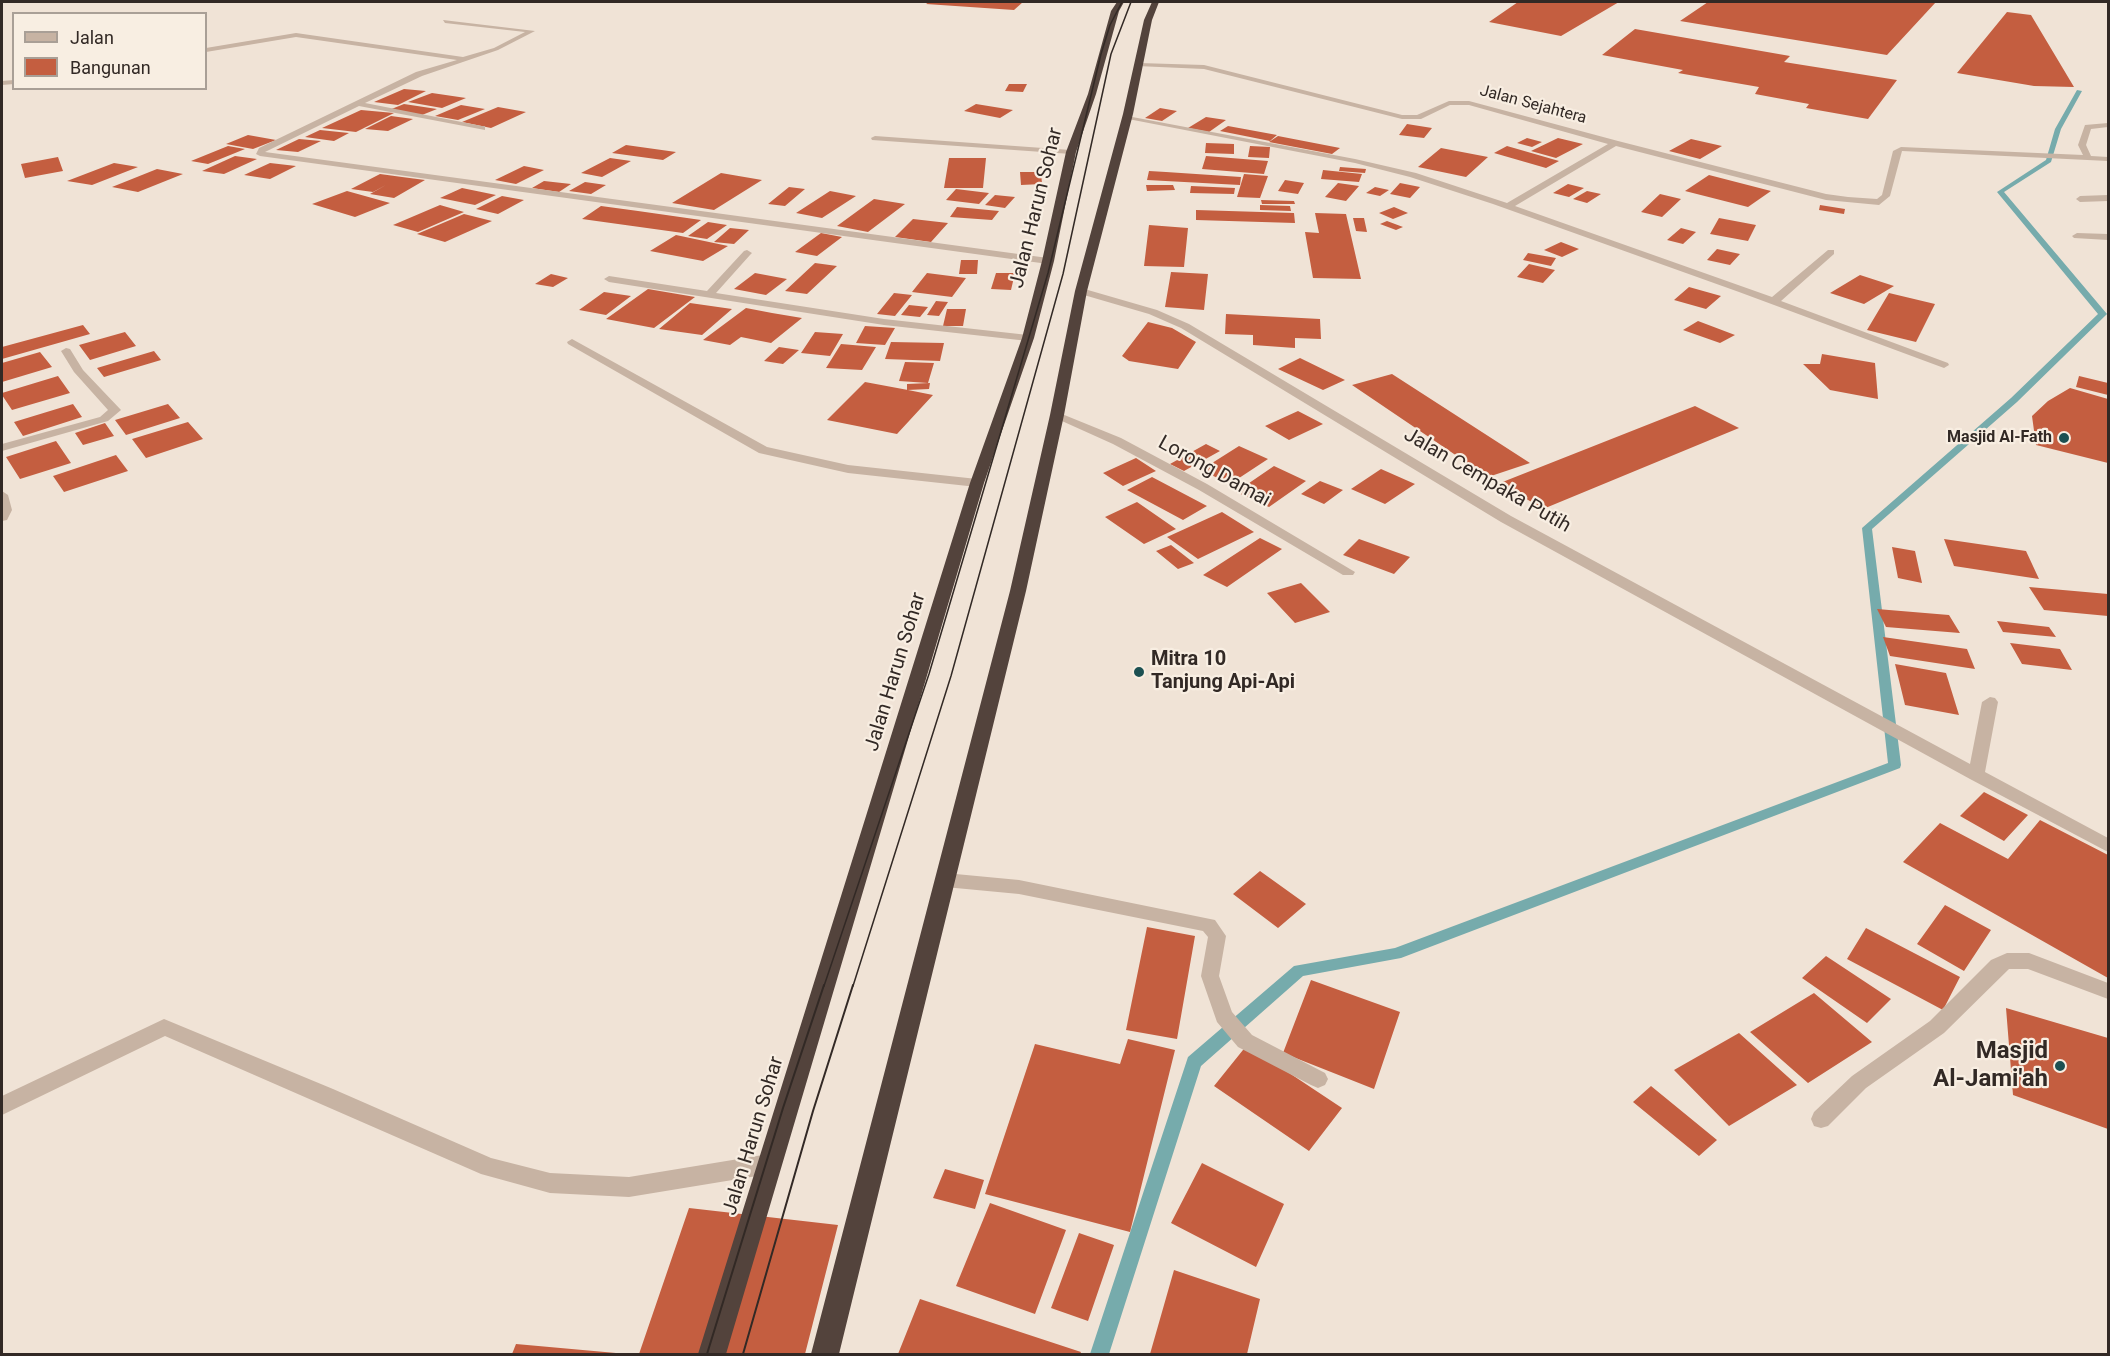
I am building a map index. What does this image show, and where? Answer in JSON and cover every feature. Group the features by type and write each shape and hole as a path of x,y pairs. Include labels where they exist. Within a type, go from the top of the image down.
{"highway":[{"name":"Jalan Harun Sohar","path":"712,1354 977,483 1028,338 1048,261 1071,152 1092,94 1115,11 1120,2"},
{"path":"825,1354 1018,591 1057,415 1081,291 1127,118 1148,20 1155,2"}],"street":[{"path":"444,21 532,31 505,45 430,69 259,152 287,158 1048,261"},
{"path":"207,50 296,35 466,59"},
{"name":"Jalan Sejahtera","path":"1139,65 1204,67 1402,117 1418,117 1449,103 1468,103 1826,197 1848,200 1879,202 1886,196 1897,151 1901,149 2084,157"},
{"path":"360,104 482,128"},
{"path":"1127,118 1386,168 1508,206 1944,365"},
{"path":"2109,125 2088,127 2082,145 2084,157 2109,159"},
{"path":"875,138 1071,152"},
{"path":"1508,206 1615,143"},
{"path":"2080,199 2109,198"},
{"path":"2077,236 2109,237"},
{"path":"1774,302 1832,252"},
{"path":"709,295 747,253"},
{"path":"609,279 884,322 1028,338"},
{"name":"Jalan Cempaka Putih","path":"1081,291 1153,312 1185,326 1506,519 1976,775"},
{"path":"572,342 763,450 848,470 977,483"},
{"path":"2,448 104,419 115,410 79,372 66,351"},
{"name":"Lorong Damai","path":"1057,415 1136,451 1348,572"},
{"path":"2,495 6,510 2,517"},
{"path":"1990,702 1976,775 2109,846"},
{"path":"945,880 1018,887 1209,925 1217,936 1210,976 1224,1016 1245,1041 1318,1079"},
{"path":"1821,1119 1859,1082 1937,1028 1998,965 2007,961 2029,961 2109,991"},
{"path":"2,1106 164,1028 326,1095 489,1167 550,1183 629,1187 769,1164"}],"building":[{"path":"929,2 1023,2 1014,10 926,4"},
{"path":"1518,2 1619,2 1561,36 1489,22"},
{"path":"1708,2 1936,2 1887,55 1680,21"},
{"path":"2007,12 2031,15 2074,87 2034,86 1957,73"},
{"path":"1635,29 1790,56 1784,62 1897,80 1868,119 1806,108 1809,104 1755,94 1759,87 1678,73 1683,70 1602,55"},
{"path":"1009,84 1027,84 1023,92 1005,91"},
{"path":"404,89 426,91 398,105 374,102"},
{"path":"432,93 466,98 442,108 408,102"},
{"path":"404,104 437,109 422,115 389,110"},
{"path":"976,104 1013,110 1000,118 964,111"},
{"path":"461,105 485,109 458,120 435,116"},
{"path":"498,107 526,112 491,128 462,122"},
{"path":"1160,108 1177,111 1162,121 1145,118"},
{"path":"361,110 394,113 356,132 322,128"},
{"path":"391,116 413,119 388,131 365,129"},
{"path":"1206,117 1226,120 1209,132 1188,128"},
{"path":"1407,124 1432,128 1424,138 1399,135"},
{"path":"1228,126 1277,135 1270,141 1220,131"},
{"path":"320,130 349,133 334,141 305,137"},
{"path":"248,135 276,140 253,149 226,144"},
{"path":"1278,136 1340,148 1332,154 1269,142"},
{"path":"1527,138 1542,142 1532,147 1517,143"},
{"path":"1558,138 1583,144 1556,158 1531,151"},
{"path":"299,139 321,141 298,152 276,150"},
{"path":"1691,139 1722,146 1700,159 1669,151"},
{"path":"1206,143 1234,144 1234,154 1205,153"},
{"path":"626,145 676,152 663,160 612,153"},
{"path":"228,146 245,149 208,164 191,161"},
{"path":"1250,146 1270,147 1269,158 1248,157"},
{"path":"1507,146 1559,161 1546,168 1494,153"},
{"path":"1441,148 1488,157 1466,177 1418,167"},
{"path":"235,156 257,159 224,174 202,171"},
{"path":"1206,156 1268,161 1264,174 1202,169"},
{"path":"58,157 63,171 25,178 21,164"},
{"path":"610,158 631,161 602,177 581,173"},
{"path":"949,158 986,158 983,188 944,188"},
{"path":"114,163 138,167 92,185 67,181"},
{"path":"270,163 296,166 270,179 244,175"},
{"path":"524,166 544,170 516,184 495,180"},
{"path":"1340,167 1366,169 1365,173 1339,171"},
{"path":"157,169 183,174 138,192 112,187"},
{"path":"1323,170 1362,174 1359,182 1321,179"},
{"path":"1149,171 1241,177 1240,185 1147,180"},
{"path":"1020,172 1041,172 1042,184 1021,185"},
{"path":"721,173 762,180 714,210 672,203"},
{"path":"380,174 425,180 394,198 370,194 386,185 373,192 351,189"},
{"path":"1244,174 1268,176 1260,198 1237,197"},
{"path":"1709,175 1771,191 1748,207 1685,191"},
{"path":"1285,180 1304,183 1298,194 1278,191"},
{"path":"544,181 571,184 559,192 532,188"},
{"path":"585,182 606,185 591,194 569,191"},
{"path":"1338,183 1359,186 1346,201 1325,197"},
{"path":"1400,183 1420,187 1410,198 1390,194"},
{"path":"1568,184 1584,188 1569,197 1553,193"},
{"path":"1146,185 1173,185 1175,190 1147,191"},
{"path":"1191,186 1235,188 1234,194 1190,193"},
{"path":"789,187 805,189 785,206 768,204"},
{"path":"1375,187 1389,190 1380,196 1366,193"},
{"path":"462,188 496,195 475,205 440,198"},
{"path":"956,189 989,193 979,204 946,200"},
{"path":"347,191 390,203 355,217 312,204"},
{"path":"830,191 856,196 822,218 796,213"},
{"path":"1587,191 1601,194 1587,203 1573,199"},
{"path":"1660,194 1681,199 1662,217 1641,212"},
{"path":"995,195 1015,197 1005,208 985,205"},
{"path":"502,196 524,200 498,214 476,209"},
{"path":"874,199 905,204 868,232 837,226"},
{"path":"1261,200 1294,201 1295,204 1262,204"},
{"path":"440,205 464,212 418,232 393,225"},
{"path":"1260,205 1290,206 1291,211 1260,210"},
{"path":"1820,205 1845,209 1844,214 1819,210"},
{"path":"601,206 701,220 683,233 582,219"},
{"path":"957,207 999,211 992,220 950,217"},
{"path":"1394,207 1408,213 1393,219 1379,213"},
{"path":"1196,210 1294,213 1295,223 1196,220"},
{"path":"1315,213 1346,214 1361,279 1313,278 1305,232 1319,233"},
{"path":"464,214 492,221 445,242 417,234"},
{"path":"1353,218 1364,218 1367,232 1356,231"},
{"path":"1719,218 1756,225 1748,241 1710,234"},
{"path":"913,219 948,223 931,242 895,237"},
{"path":"1387,221 1403,227 1396,230 1380,224"},
{"path":"708,222 727,225 707,239 688,236"},
{"path":"1149,225 1188,228 1184,267 1144,266"},
{"path":"730,228 749,230 734,244 714,242"},
{"path":"1681,228 1696,232 1683,244 1667,240"},
{"path":"821,233 842,237 817,256 795,252"},
{"path":"676,235 728,246 703,261 650,251"},
{"path":"1561,242 1579,249 1562,257 1544,250"},
{"path":"1717,249 1740,254 1730,265 1707,260"},
{"path":"1528,253 1556,258 1551,266 1523,260"},
{"path":"961,260 978,260 977,274 959,274"},
{"path":"815,263 837,266 807,294 785,291"},
{"path":"1529,264 1555,270 1543,283 1517,277"},
{"path":"1171,272 1208,274 1204,310 1165,307"},
{"path":"755,273 787,279 766,295 734,289"},
{"path":"927,273 966,278 952,297 912,292"},
{"path":"996,273 1015,273 1011,290 991,289"},
{"path":"551,274 568,278 553,287 535,284"},
{"path":"1860,275 1894,286 1864,304 1830,293"},
{"path":"1689,287 1721,296 1706,309 1674,300"},
{"path":"648,289 695,297 654,328 606,319"},
{"path":"604,292 631,296 606,315 579,310"},
{"path":"894,293 912,295 895,316 877,314"},
{"path":"1889,293 1935,304 1916,342 1867,330"},
{"path":"936,301 948,302 939,316 927,315"},
{"path":"690,303 732,309 702,335 659,329"},
{"path":"909,305 928,307 920,317 901,315"},
{"path":"746,308 802,318 771,343 741,337 730,345 703,340"},
{"path":"947,309 966,309 963,326 943,326"},
{"path":"1226,314 1320,319 1321,339 1295,338 1295,348 1253,345 1253,335 1225,334"},
{"path":"1698,321 1735,335 1720,343 1683,330"},
{"path":"1148,322 1172,328 1196,342 1178,369 1129,361 1122,356"},
{"path":"83,325 90,334 2,359 2,347"},
{"path":"865,326 895,328 885,345 856,343"},
{"path":"125,332 136,346 90,360 79,345"},
{"path":"815,332 843,334 830,356 801,353"},
{"path":"891,342 944,343 940,361 885,359"},
{"path":"841,344 876,347 862,370 826,368"},
{"path":"779,347 799,350 783,364 764,361"},
{"path":"154,351 161,360 104,377 97,368"},
{"path":"40,352 52,367 2,382 2,363"},
{"path":"1822,354 1875,363 1878,399 1830,390 1803,364 1820,364"},
{"path":"1300,358 1345,380 1323,390 1278,369"},
{"path":"905,362 934,363 928,383 899,381"},
{"path":"1392,374 1530,463 1488,477 1352,385"},
{"path":"58,376 70,393 12,410 2,395 2,393"},
{"path":"2079,376 2108,383 2108,395 2076,387"},
{"path":"865,382 933,395 897,434 827,420"},
{"path":"930,383 929,389 907,390 907,384"},
{"name":"Masjid Al-Fath","path":"2070,388 2108,399 2108,463 2036,445 2032,416 2048,401"},
{"path":"73,404 82,417 23,436 14,422"},
{"path":"168,404 180,418 126,435 115,420"},
{"path":"1695,406 1739,428 1543,509 1500,483"},
{"path":"1298,411 1323,424 1289,440 1265,426"},
{"path":"188,422 203,439 146,458 132,439"},
{"path":"105,423 114,436 83,445 75,433"},
{"path":"56,441 71,463 20,479 6,457"},
{"path":"1206,444 1220,451 1184,471 1170,464"},
{"path":"1239,446 1268,459 1230,484 1201,470"},
{"path":"116,455 128,471 64,492 53,476"},
{"path":"1136,458 1156,471 1123,486 1103,473"},
{"path":"1274,466 1306,481 1269,507 1236,492"},
{"path":"1381,469 1415,484 1385,504 1351,489"},
{"path":"1152,477 1207,506 1183,520 1127,490"},
{"path":"1320,481 1343,490 1324,504 1301,494"},
{"path":"1137,502 1176,529 1144,544 1105,517"},
{"path":"1222,512 1254,532 1198,559 1167,537"},
{"path":"1260,538 1282,549 1227,587 1203,575"},
{"path":"1359,539 1410,557 1394,574 1343,555"},
{"path":"1944,539 2026,551 2039,579 1954,566"},
{"path":"1171,545 1194,563 1178,569 1156,551"},
{"path":"1892,547 1915,551 1922,583 1898,578"},
{"path":"1301,583 1330,612 1295,623 1267,593"},
{"path":"2029,587 2108,594 2108,616 2044,610"},
{"path":"1877,609 1949,615 1960,633 1886,627"},
{"path":"1997,621 2049,627 2056,637 2003,632"},
{"path":"1883,637 1967,649 1975,669 1890,656"},
{"path":"2010,643 2060,649 2072,670 2022,664"},
{"path":"1895,664 1946,673 1959,715 1905,705"},
{"path":"1984,792 2028,815 2004,841 1960,816"},
{"path":"2040,820 2108,855 2108,978 1903,862 1940,823 2008,859"},
{"path":"1260,871 1306,904 1278,928 1233,894"},
{"path":"1945,905 1991,930 1964,971 1917,944"},
{"path":"1147,927 1195,936 1177,1039 1126,1030"},
{"path":"1866,928 1960,977 1943,1010 1847,959"},
{"path":"1826,956 1891,999 1867,1023 1802,978"},
{"path":"1311,980 1400,1012 1374,1089 1283,1053"},
{"path":"1814,993 1872,1042 1808,1083 1750,1032"},
{"name":"Masjid Al-Jami'ah","path":"2006,1008 2108,1038 2108,1129 2013,1095"},
{"path":"1739,1033 1797,1085 1729,1126 1674,1070"},
{"path":"1128,1039 1175,1050 1130,1232 985,1194 1035,1044 1120,1064"},
{"path":"1247,1045 1342,1108 1309,1151 1214,1086"},
{"path":"1651,1086 1717,1140 1699,1156 1633,1102"},
{"path":"1202,1163 1284,1204 1256,1267 1171,1223"},
{"path":"945,1169 984,1180 975,1209 933,1198"},
{"path":"990,1203 1066,1230 1035,1314 956,1286"},
{"path":"689,1208 838,1225 805,1354 639,1354"},
{"path":"1079,1233 1114,1245 1088,1321 1051,1308"},
{"path":"1174,1270 1260,1299 1247,1354 1150,1354"},
{"path":"920,1299 1081,1352 1080,1354 898,1354"},
{"path":"516,1344 616,1353 512,1354"}],"waterway":[{"path":"1099,1354 1194,1062 1299,970 1396,954 1895,765 1867,528 2014,400 2103,314 2000,192 2049,161 2058,129 2079,91"}],"tram line":[{"path":"824,986 929,674 1048,273 1101,54 1110,25 1122,2"},
{"path":"853,986 951,676 1063,274 1111,54 1131,2"},
{"path":"707,1354 783,1108 824,985"},
{"path":"743,1354 813,1111 853,985"}],"place":[{"name":"Masjid Al-Fath","path":"2064,438"},
{"name":"Mitra 10 Tanjung Api-Api","path":"1139,672"},
{"name":"Masjid Al-Jami'ah","path":"2060,1066"}]}
